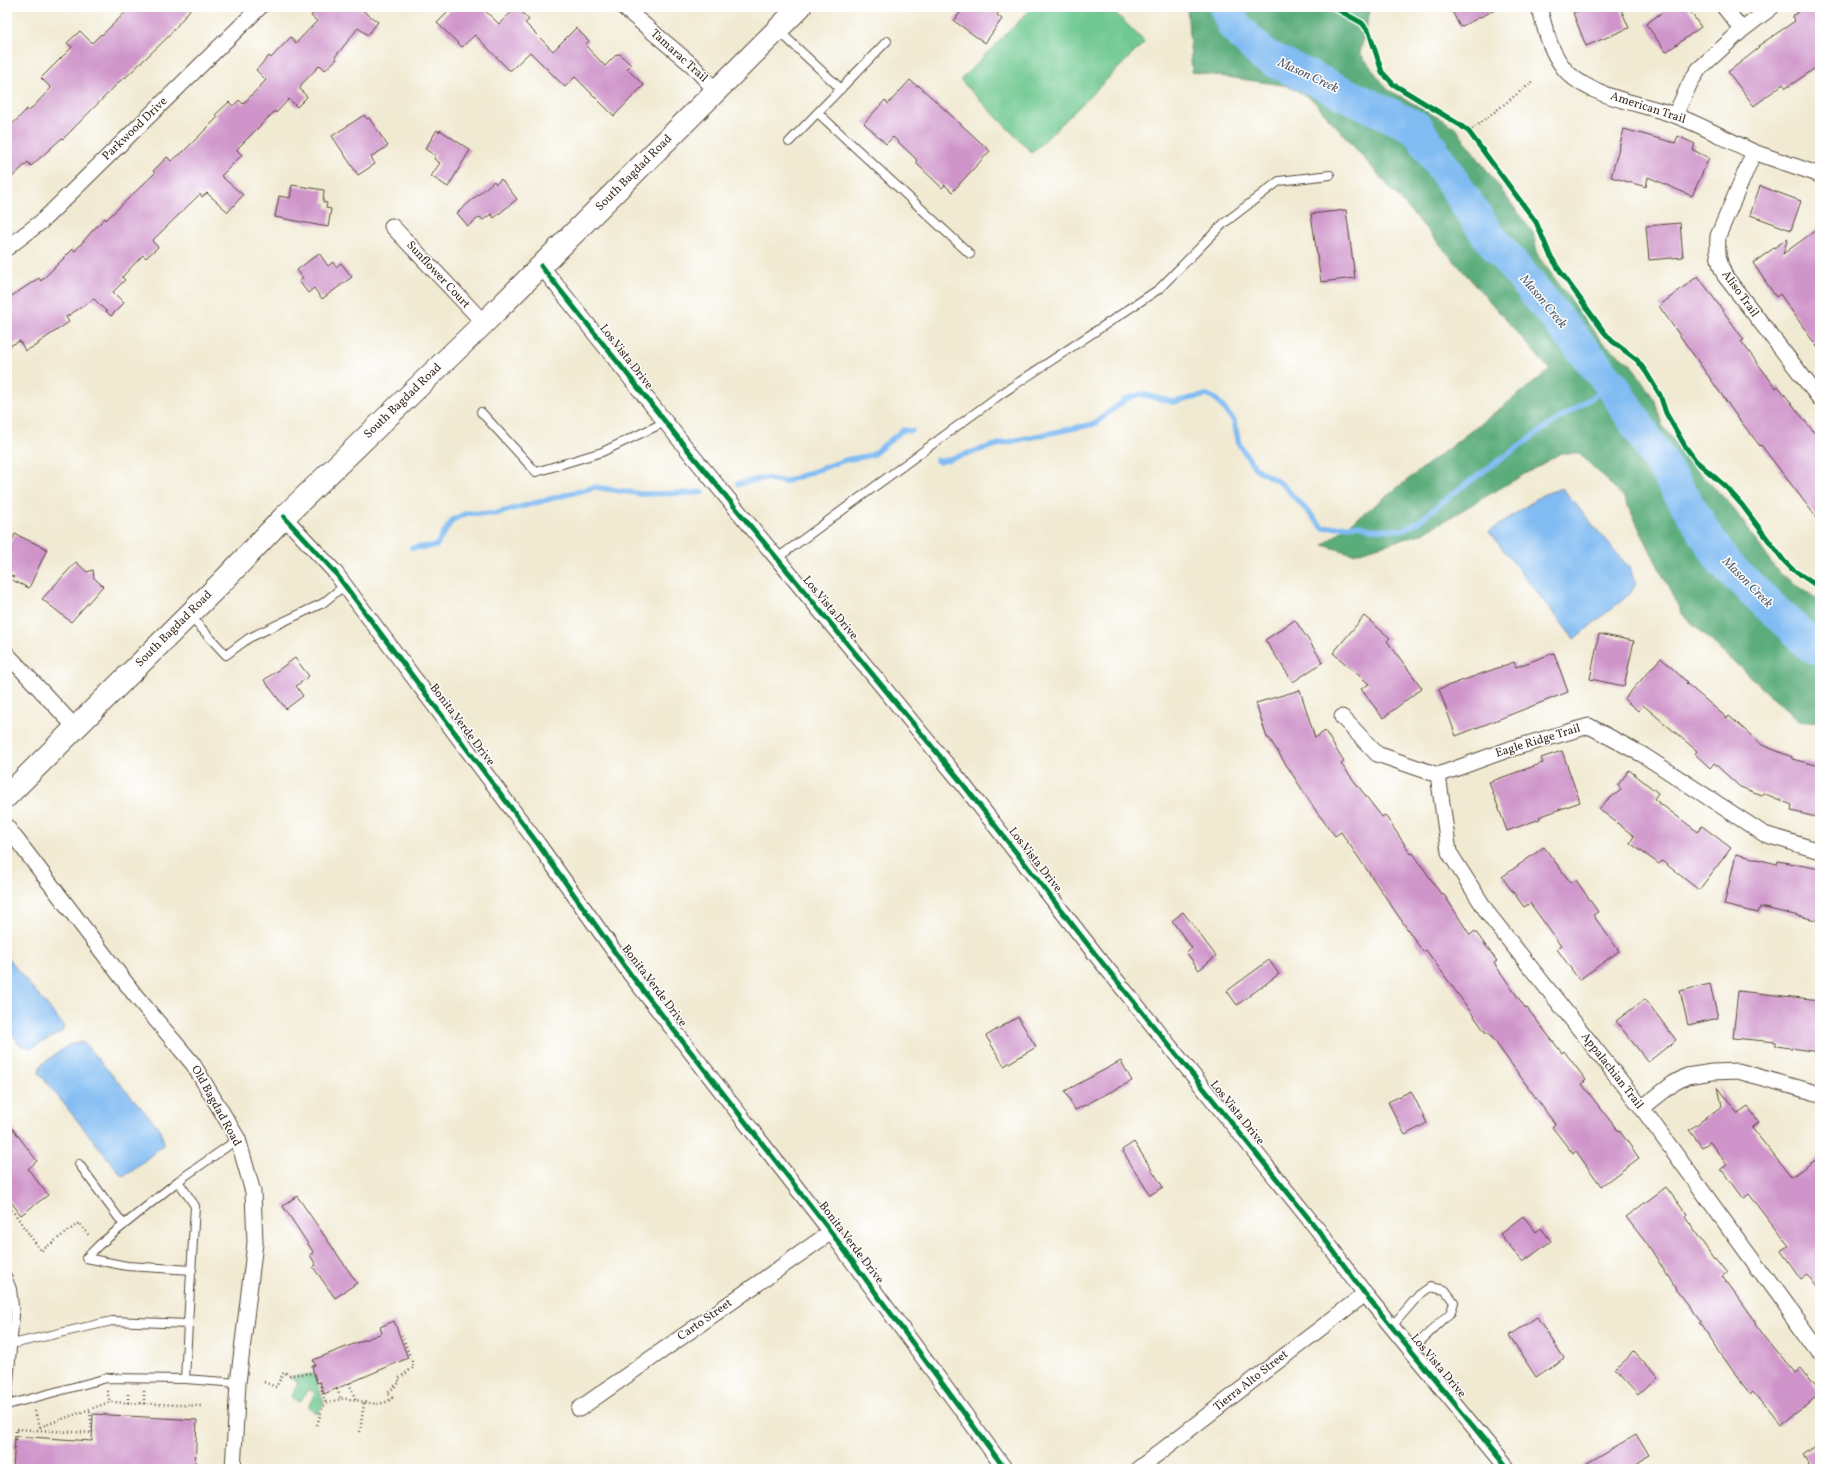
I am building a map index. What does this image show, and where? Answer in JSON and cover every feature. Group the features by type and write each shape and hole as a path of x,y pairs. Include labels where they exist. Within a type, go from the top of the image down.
{"main road":[{"name":"South Bagdad Road","path":"7,796 284,517 484,323 800,7"}],"street":[{"name":"Parkwood Drive","path":"7,248 41,222 260,7"},
{"name":"Tamarac Trail","path":"623,7 692,65 716,91"},
{"name":"American Trail","path":"1539,7 1551,49 1569,74 1583,85 1596,91 1675,115 1754,152 1820,175"},
{"path":"1724,7 1742,30"},
{"path":"1675,115 1691,81 1699,69 1742,30 1772,7"},
{"name":"Aliso Trail","path":"1754,152 1718,236 1718,263 1725,276 1820,399"},
{"name":"Sunflower Court","path":"392,226 484,323"},
{"name":"Los Vista Drive","path":"541,266 776,559 962,783 1096,955 1318,1230 1365,1294 1508,1469"},
{"name":"Bonita Verde Drive","path":"284,517 345,585 534,838 631,975 830,1232 1006,1469"},
{"path":"7,654 75,727"},
{"path":"1342,717 1377,754 1438,775"},
{"name":"Eagle Ridge Trail","path":"1438,775 1510,749 1590,726 1643,755 1764,834 1820,851"},
{"name":"Appalachian Trail","path":"1438,775 1449,852 1488,915 1642,1108 1820,1353"},
{"name":"Old Bagdad Road","path":"7,827 135,995 193,1064 238,1140 253,1192 255,1243 238,1383 233,1469"},
{"path":"1642,1108 1674,1083 1687,1076 1712,1072 1738,1071 1820,1094"},
{"name":"Carto Street","path":"579,1409 830,1232"},
{"name":"Tierra Alto Street","path":"1138,1469 1365,1294"}],"lane":[{"path":"778,30 841,88"},
{"path":"789,142 887,41"},
{"path":"818,112 970,254"},
{"path":"776,559 1001,394 1159,289 1223,224 1279,182 1330,175"},
{"path":"481,412 536,472 602,452 665,422"},
{"path":"188,615 226,655 248,638 323,603 345,585"},
{"path":"192,1270 127,1266 86,1258 99,1245 178,1181 238,1140"},
{"path":"79,1164 124,1225"},
{"path":"178,1181 195,1206 185,1379"},
{"path":"7,1276 12,1289 15,1315 7,1404 107,1378 185,1379 238,1383"},
{"path":"1392,1326 1419,1295 1430,1287 1445,1290 1454,1302 1451,1312 1411,1350"},
{"path":"12,1344 112,1321 188,1324"}],"path":[{"path":"1469,132 1535,80"},
{"path":"7,1203 41,1251 79,1223"},
{"path":"317,1425 323,1406 326,1404 341,1399 375,1403 390,1400 392,1398 388,1392 400,1382 398,1379 414,1366 402,1335"},
{"path":"264,1382 276,1386 284,1372 289,1375 313,1373"},
{"path":"319,1382 326,1404"},
{"path":"349,1383 356,1401"},
{"path":"337,1389 341,1399"},
{"path":"39,1429 110,1402 201,1406"},
{"path":"360,1432 364,1402"},
{"path":"15,1448 16,1429 39,1429 92,1433 90,1410"},
{"path":"34,1411 39,1429"}],"green space":[{"path":"1033,7 1110,7 1145,42 1032,153 960,80"},
{"path":"1187,7 1371,7 1360,53 1387,89 1455,127 1533,233 1538,256 1602,342 1632,365 1655,401 1662,425 1694,467 1731,505 1778,572 1820,601 1820,723 1798,721 1682,614 1624,498 1579,453 1561,453 1421,534 1353,554 1323,545 1550,370 1312,99 1289,86 1192,72"},
{"path":"314,1374 324,1403 318,1414 308,1407 315,1393 308,1389 301,1401 298,1402 291,1397 298,1383 289,1377"}],"water":[{"path":"1562,488 1630,569 1636,583 1631,593 1574,639 1489,532 1542,495"},
{"path":"7,957 64,1026 62,1032 31,1048 20,1045 7,1028"},
{"path":"83,1042 161,1130 164,1144 131,1172 122,1176 39,1073 41,1065 70,1044"}],"building":[{"path":"131,7 192,7 168,37 125,78 124,77 63,139 62,138 31,166 28,162 7,182 7,130 27,109 29,111 51,88 41,78 72,47 67,43 80,31 92,43"},
{"path":"318,7 358,7 378,22 368,35 358,28 335,57 337,59 325,70 320,65 300,86 300,89 307,97 297,107 289,99 239,147 237,150 242,155 221,176 243,195 228,212 207,193 202,197 200,194 152,241 158,247 146,258 143,255 122,277 125,280 113,292 124,303 111,316 94,299 66,317 69,322 38,343 39,344 25,351 20,341 7,347 7,299 39,278 41,281 73,249 75,251 105,218 106,220 155,173 153,171 167,157 171,161 183,152 218,117 215,115 229,102 233,106 239,100 243,104 266,80 256,70 269,56 271,58 291,37 296,43 317,21 311,16"},
{"path":"453,7 481,7 499,24 517,7 529,20 525,23 553,51 576,28 589,41 585,45 605,66 617,54 620,54 631,65 627,69 644,85 614,116 575,77 565,87 530,52 511,70 509,70 475,35 462,47 437,23"},
{"path":"964,7 1002,7 997,15 1002,19 985,43 954,21"},
{"path":"1450,7 1501,7 1460,27"},
{"path":"1588,7 1620,7 1629,28 1586,46 1573,13"},
{"path":"1669,7 1687,7 1701,27 1666,52 1646,24"},
{"path":"1806,7 1820,7 1820,65 1786,88 1783,84 1754,106 1728,72 1759,48 1758,46 1795,21 1792,16"},
{"path":"910,80 917,86 918,85 990,151 952,192 945,185 942,188 917,164 916,159 893,137 886,144 864,123 885,100 888,104"},
{"path":"364,115 367,119 369,118 388,146 371,157 375,164 358,175 332,136"},
{"path":"1624,129 1675,143 1678,136 1695,144 1693,150 1709,158 1692,196 1648,177 1646,187 1611,177"},
{"path":"437,130 439,132 440,130 470,150 448,187 431,176 440,163 434,159 436,156 425,149"},
{"path":"501,179 517,199 494,218 491,214 483,220 480,217 468,226 457,213 494,181 496,184"},
{"path":"292,185 324,190 323,202 327,203 326,208 331,209 328,227 275,217 279,196 290,198"},
{"path":"1760,186 1801,201 1791,230 1750,215"},
{"path":"1346,210 1355,278 1321,282 1311,214"},
{"path":"1680,223 1683,257 1649,260 1646,226"},
{"path":"1820,227 1820,351 1780,294 1776,297 1753,263 1788,238 1783,254"},
{"path":"319,253 328,266 333,262 336,267 341,263 352,277 322,299 314,288 308,293 299,281 303,278 297,270"},
{"path":"1698,276 1744,340 1741,341 1776,388 1778,386 1820,440 1820,522 1761,445 1760,446 1738,418 1659,306"},
{"path":"15,534 47,549 29,588 12,580 14,577 7,574 7,550"},
{"path":"76,562 87,572 93,570 94,578 103,586 71,622 42,599"},
{"path":"1364,616 1390,638 1387,641 1422,688 1383,718 1361,689 1369,684 1333,653"},
{"path":"1295,620 1323,662 1293,682 1265,640"},
{"path":"1599,634 1634,641 1624,686 1590,679"},
{"path":"1554,653 1568,692 1456,736 1439,689 1514,662 1516,667"},
{"path":"295,658 309,676 296,686 303,696 286,709 264,680"},
{"path":"1661,658 1687,682 1686,683 1727,718 1729,716 1762,745 1792,757 1792,759 1820,766 1820,818 1791,811 1792,805 1763,793 1762,795 1740,787 1714,763 1710,768 1695,754 1697,751 1643,705 1638,711 1624,699"},
{"path":"1300,690 1315,738 1325,731 1344,762 1341,764 1382,817 1385,815 1411,854 1413,853 1441,894 1443,893 1470,935 1475,931 1497,961 1494,963 1526,1009 1527,1008 1562,1053 1564,1051 1586,1080 1582,1084 1618,1131 1619,1130 1639,1158 1601,1186 1576,1151 1573,1154 1552,1127 1555,1124 1488,1032 1486,1033 1426,950 1423,952 1341,832 1335,836 1316,811 1269,738 1267,738 1256,703"},
{"path":"1562,751 1580,802 1507,831 1489,782 1543,763 1541,758"},
{"path":"1629,770 1658,793 1654,799 1698,832 1702,826 1731,848 1699,890 1662,861 1659,864 1630,843 1634,836 1599,809 1606,801 1621,790 1618,785"},
{"path":"1544,847 1571,883 1576,880 1598,912 1593,915 1619,951 1579,980 1557,949 1561,946 1530,903 1524,907 1502,877"},
{"path":"1736,854 1777,864 1778,861 1820,869 1820,921 1760,907 1758,913 1724,905"},
{"path":"1183,912 1216,956 1199,970 1186,952 1192,948 1172,921"},
{"path":"1269,960 1279,974 1237,1005 1227,991"},
{"path":"1710,984 1718,1018 1688,1025 1680,991"},
{"path":"1738,991 1820,1000 1820,1052 1776,1046 1776,1042 1733,1038"},
{"path":"1645,999 1676,1040 1648,1062 1616,1021"},
{"path":"1018,1017 1036,1047 1004,1066 986,1036"},
{"path":"1121,1061 1132,1081 1075,1110 1065,1091"},
{"path":"1718,1087 1738,1114 1748,1107 1759,1122 1752,1128 1791,1177 1820,1157 1820,1290 1808,1274 1801,1279 1781,1251 1789,1246 1749,1194 1743,1199 1721,1169 1727,1165 1710,1142 1702,1147 1689,1130 1722,1106"},
{"path":"1411,1091 1427,1123 1405,1135 1388,1102"},
{"path":"7,1121 37,1161 28,1169 48,1195 21,1215 7,1197"},
{"path":"1134,1142 1163,1187 1150,1195 1122,1150"},
{"path":"1666,1187 1687,1215 1685,1217 1714,1259 1715,1258 1727,1273 1722,1276 1766,1337 1793,1371 1799,1366 1820,1393 1781,1425 1754,1391 1751,1394 1733,1371 1699,1323 1701,1322 1675,1289 1650,1248 1626,1217"},
{"path":"297,1196 357,1283 335,1298 313,1267 316,1265 310,1255 314,1253 283,1206"},
{"path":"1523,1216 1536,1232 1541,1228 1551,1241 1523,1262 1500,1234"},
{"path":"1537,1317 1564,1358 1536,1377 1509,1336"},
{"path":"394,1321 408,1358 324,1394 320,1382 317,1383 314,1374 312,1366 315,1365 313,1360 382,1333 380,1327"},
{"path":"1634,1352 1657,1377 1638,1395 1615,1370"},
{"path":"93,1414 197,1420 195,1469 13,1469 15,1436 92,1441"},
{"path":"1636,1434 1649,1456 1626,1469 1576,1469"},
{"path":"1820,1443 1820,1469 1812,1469 1803,1455"}],"waterway":[{"name":"Mason Creek","path":"1226,7 1235,27 1263,55 1417,128 1488,235 1612,385 1724,563 1813,647 1820,649"},
{"path":"937,460 939,462 1003,443 1094,424 1126,399 1141,394 1173,402 1207,395 1216,399 1234,421 1239,444 1255,468 1282,484 1323,528 1359,525 1370,529 1403,530 1418,522 1459,489 1549,425 1612,385"},
{"path":"738,484 765,478 784,482 845,460 872,455 903,430 912,431"},
{"path":"412,548 436,546 452,520 467,513 494,514 595,487 641,494 702,492"}],"cycle path":[{"path":"1333,7 1362,23 1369,32 1382,72 1393,84 1469,132 1536,222 1550,255 1604,332 1612,341 1637,360 1646,372 1660,395 1666,413 1685,446 1696,461 1726,487 1742,505 1784,561 1792,569 1820,588"},
{"path":"541,266 687,449 962,783 1096,955 1318,1230 1365,1294 1508,1469"},
{"path":"284,517 334,571 538,844 631,975 831,1232 1005,1469"}]}
